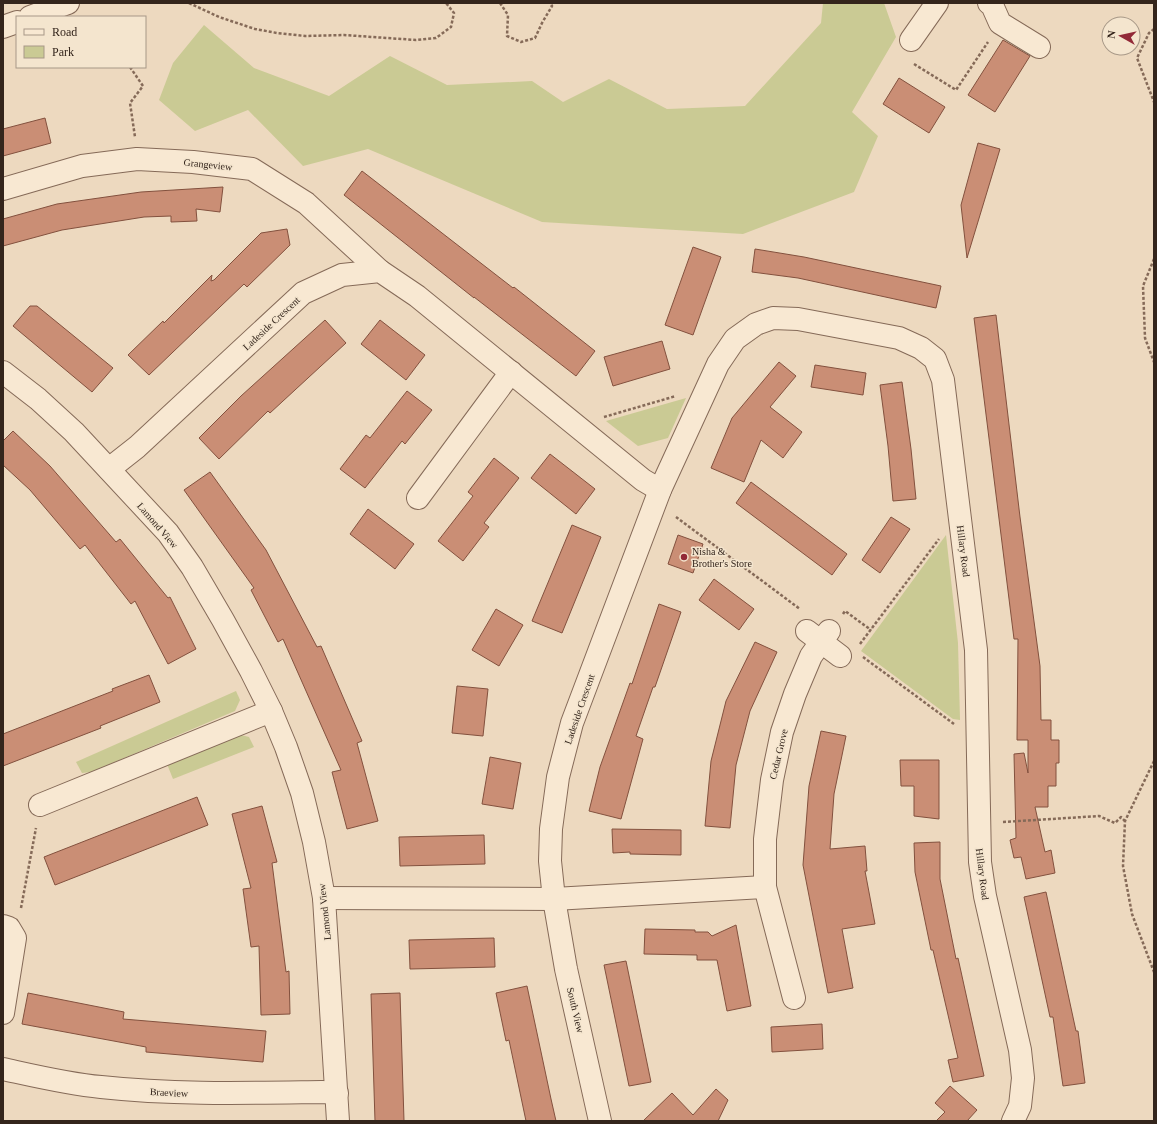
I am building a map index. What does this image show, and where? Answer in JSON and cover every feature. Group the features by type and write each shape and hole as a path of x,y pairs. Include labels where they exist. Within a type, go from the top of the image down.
{"street":[{"path":"33,16 68,3"},
{"path":"912,40 937,3"},
{"path":"989,3 1000,23 1039,47"},
{"path":"3,27 16,22"},
{"name":"Grangeview","path":"3,189 82,166 137,159 193,162 252,169 306,202 380,271"},
{"path":"380,271 417,296 643,480 660,490"},
{"name":"Ladeside Crescent","path":"109,469 137,447 303,293 342,275 380,271"},
{"name":"Hillary Road","path":"660,490 718,364 735,339 756,324 773,318 798,319 899,338 921,348 935,359 942,380 976,650 978,824 984,896 1020,1050 1023,1078 1020,1106 1013,1121"},
{"name":"Lamond View","path":"3,372 38,399 74,432 168,533 192,567 244,658 271,711 286,747 302,793 314,842 324,898 338,1121"},
{"path":"418,498 510,372"},
{"name":"Ladeside Crescent","path":"554,899 550,860 551,829 558,777 572,723 660,490"},
{"name":"Cedar Grove","path":"794,998 765,887 765,839 772,780 782,732 795,694 819,635 840,656"},
{"path":"40,805 271,711"},
{"path":"324,898 554,899 765,887"},
{"name":"South View","path":"554,899 566,969 600,1121"},
{"path":"3,1013 9,932"},
{"name":"Braeview","path":"3,1070 46,1079 100,1087 162,1092 219,1094 337,1093"}],"path":[{"path":"189,3 219,17 277,33 305,36 344,35 416,40 436,38 451,27 454,13 446,3"},
{"path":"500,3 508,15 507,36 521,42 535,38 552,6 551,3"},
{"path":"910,62 956,90 1000,23"},
{"path":"1154,28 1149,33 1137,58 1154,102"},
{"path":"131,68 143,86 130,103 135,138"},
{"path":"1154,259 1143,286 1145,338 1154,362"},
{"path":"577,425 708,386"},
{"path":"859,646 959,512"},
{"path":"1154,761 1125,821 1123,866 1132,914 1154,972"},
{"path":"9,932 40,805"},
{"path":"978,824 1098,816 1116,823 1120,817 1125,821"}],"green space":[{"path":"823,3 884,3 896,37 852,112 878,136 854,192 743,234 542,222 368,149 303,166 248,110 195,131 159,100 173,63 204,25 254,68 329,96 390,56 447,85 532,81 563,102 609,79 667,109 745,106 821,23"},
{"path":"686,398 668,438 638,446 606,421"},
{"path":"946,535 958,643 960,720 953,719 861,651"},
{"path":"236,691 240,700 235,711 91,772 82,773 76,762"},
{"path":"241,735 249,737 254,747 173,779 167,764"}],"building":[{"path":"1003,40 1030,56 995,112 968,95"},
{"path":"899,78 945,107 929,133 883,104"},
{"path":"45,118 51,143 3,156 3,129"},
{"path":"978,143 1000,149 967,258 961,205"},
{"path":"362,171 595,351 576,376 474,298 344,195"},
{"path":"223,187 220,212 196,209 197,221 171,222 171,216 144,217 62,230 3,246 3,219 57,204 141,192"},
{"path":"287,229 290,245 247,287 244,284 149,375 128,355 163,321 164,323 212,275 211,281 214,280 261,233"},
{"path":"693,247 721,257 693,335 665,325"},
{"path":"755,249 804,257 941,286 936,308 798,278 752,272"},
{"path":"30,306 37,306 113,368 92,392 13,326"},
{"path":"996,315 1020,517 1040,666 1041,720 1051,720 1051,740 1059,740 1059,763 1056,763 1056,786 1048,786 1048,807 1035,807 1045,852 1051,850 1055,873 1026,879 1021,857 1014,858 1010,840 1016,838 1014,754 1024,753 1028,773 1028,740 1017,740 1018,639 1014,639 974,318"},
{"path":"325,320 346,343 270,413 268,411 219,459 199,438 241,396"},
{"path":"380,320 425,355 406,380 361,344"},
{"path":"662,341 670,369 613,386 604,357"},
{"path":"779,362 796,376 770,407 802,432 783,458 761,440 744,482 711,468 732,418"},
{"path":"815,365 866,373 863,395 811,387"},
{"path":"902,382 916,499 893,501 880,385"},
{"path":"407,391 432,410 405,444 402,441 365,488 340,469 366,435 370,438"},
{"path":"13,431 50,466 116,542 120,539 168,598 170,597 196,649 168,664 135,601 131,604 85,545 80,549 30,490 3,465 3,441"},
{"path":"550,454 595,489 576,514 531,478"},
{"path":"494,458 519,478 484,523 489,527 463,561 438,541 473,496 468,492"},
{"path":"210,472 266,550 317,647 321,646 362,741 357,743 378,821 347,829 332,772 341,770 283,639 278,642 251,590 254,588 184,490"},
{"path":"751,482 847,554 832,575 736,503"},
{"path":"368,509 414,544 395,569 350,534"},
{"path":"891,517 910,529 880,573 862,560"},
{"path":"572,525 601,537 562,633 532,621"},
{"name":"Nisha & Brother's Store","path":"678,535 703,544 693,573 668,564"},
{"path":"714,579 754,609 739,630 699,600"},
{"path":"659,604 681,612 636,736 643,739 621,819 589,811 600,767 630,683 632,684"},
{"path":"496,609 523,625 499,666 472,650"},
{"path":"755,642 777,652 750,711 736,765 730,828 705,826 711,761 726,701"},
{"path":"149,675 160,702 100,726 101,728 3,766 3,734 113,691 112,689"},
{"path":"457,686 488,689 483,736 452,733"},
{"path":"821,731 846,736 834,794 830,849 865,846 867,871 865,871 875,924 842,929 853,988 828,993 803,865 809,786"},
{"path":"490,757 521,763 513,809 482,804"},
{"path":"900,760 939,760 939,819 914,816 914,786 901,786"},
{"path":"197,797 208,825 55,885 44,857"},
{"path":"262,806 277,862 272,863 286,972 289,971 290,1014 261,1015 259,946 251,947 243,889 251,888 232,814"},
{"path":"612,829 681,830 681,855 630,854 630,852 613,853"},
{"path":"484,835 485,864 400,866 399,837"},
{"path":"940,842 940,879 956,959 958,958 984,1076 953,1082 948,1060 958,1058 933,950 931,950 915,872 914,843"},
{"path":"1046,892 1076,1031 1078,1031 1085,1083 1063,1086 1053,1017 1050,1017 1024,897"},
{"path":"736,925 751,1006 727,1011 717,960 697,960 697,955 644,954 645,929 695,930 695,932 708,932 712,936"},
{"path":"494,938 495,967 410,969 409,940"},
{"path":"626,961 651,1082 629,1086 604,965"},
{"path":"527,986 556,1121 526,1121 509,1040 506,1041 496,993"},
{"path":"28,993 124,1012 123,1019 266,1031 263,1062 146,1052 146,1047 22,1024"},
{"path":"400,993 404,1121 375,1121 371,994"},
{"path":"822,1024 823,1049 772,1052 771,1027"},
{"path":"950,1086 977,1110 967,1121 936,1121 945,1112 935,1103"},
{"path":"716,1089 728,1100 718,1121 643,1121 672,1093 693,1115"}],"place":[{"name":"Nisha & Brother's Store","path":"684,557"}]}
